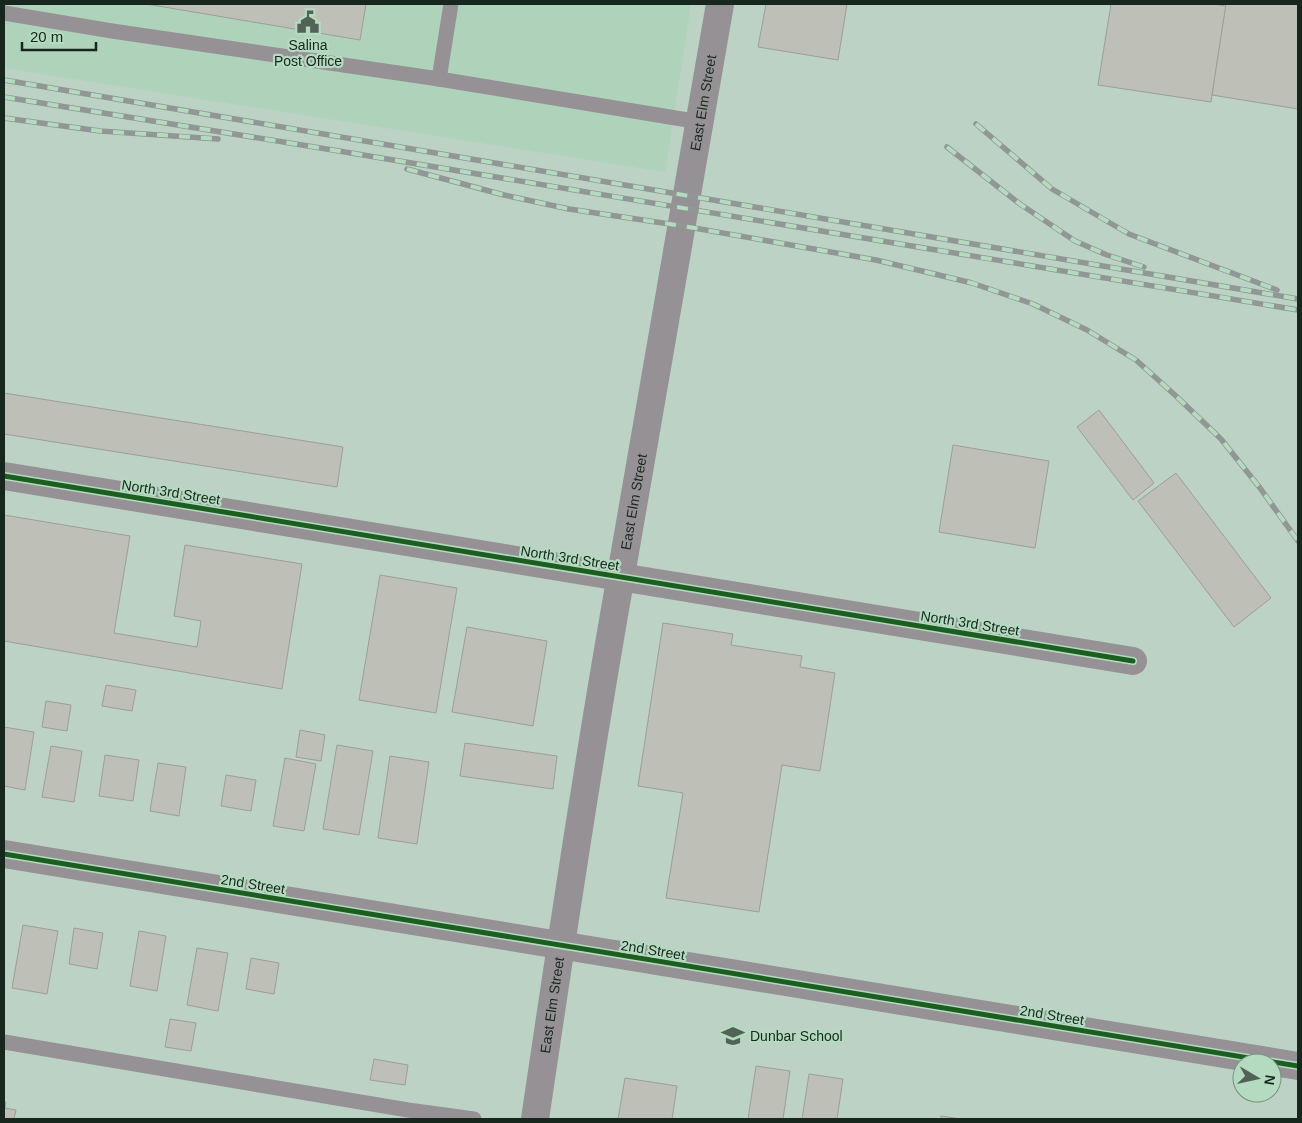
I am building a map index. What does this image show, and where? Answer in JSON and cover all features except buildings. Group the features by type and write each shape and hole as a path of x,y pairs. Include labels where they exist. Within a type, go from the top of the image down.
{"street":[{"name":"East Elm Street","path":"535,1119 560,946 620,577 720,4"},
{"name":"North 3rd Street","path":"4,476 1133,661"},
{"name":"2nd Street","path":"4,854 1298,1066"}],"lane":[{"path":"439,79 451,4"},
{"path":"4,13 122,33 439,79 700,122"},
{"path":"4,1042 408,1110 474,1119"}],"shaded area":[{"path":"4,4 691,4 665,172 4,68"}],"railway":[{"path":"4,80 1298,299"},
{"path":"4,97 1298,310"},
{"path":"4,118 100,131 218,139"},
{"path":"976,124 1052,189 1129,234 1277,290"},
{"path":"947,147 1020,204 1075,241 1107,255 1144,267"},
{"path":"407,169 504,195 569,209 683,226 876,260 972,283 1033,304 1087,330 1136,360 1221,439 1260,488 1298,541"}],"cycle path":[{"path":"4,476 1133,661"},
{"path":"4,854 1298,1066"}],"place":[{"name":"Salina Post Office","path":"308,22"},
{"name":"Dunbar School","path":"733,1036"}]}
